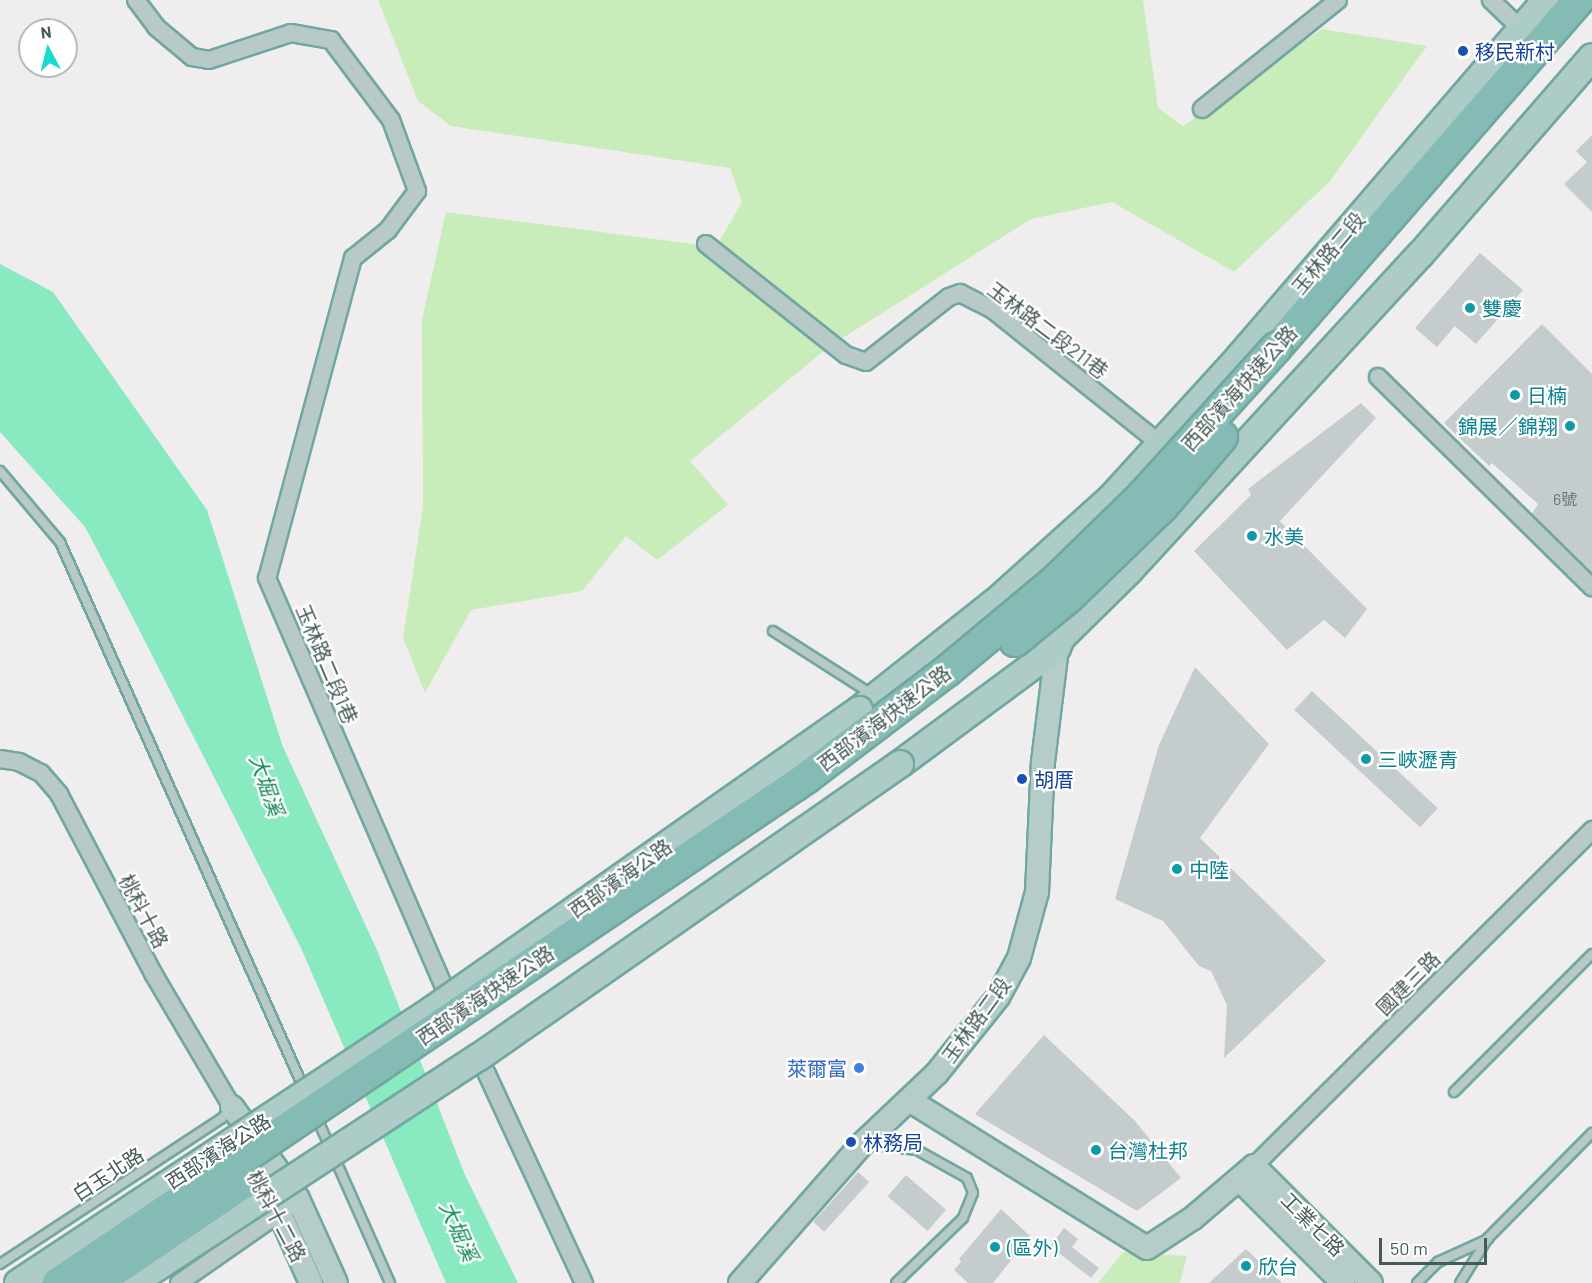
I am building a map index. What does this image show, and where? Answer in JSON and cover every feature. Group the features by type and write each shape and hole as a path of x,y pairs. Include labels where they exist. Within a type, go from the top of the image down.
{"highway":[{"name":"西部濱海快速公路","path":"96,1283 816,796 961,685 1068,598 1163,506 1283,353 1578,0"},
{"name":"西部濱海快速公路","path":"58,1283 806,778 947,671 1055,581 1283,353 1592,13"}],"main road":[{"name":"玉林路二段","path":"1001,597 1111,498 1240,356 1546,0"},
{"name":"玉林路二段","path":"1057,648 1060,638 1131,570 1420,255 1592,57"},
{"name":"西部濱海公路","path":"18,1283 448,998 867,703 1001,597"},
{"path":"133,1283 479,1057 900,764 1057,648"}],"street":[{"name":"玉林路二段1巷","path":"136,0 156,27 192,57 209,60 291,33 331,40 391,120 417,191 388,230 353,258 267,578 448,998"},
{"path":"1202,109 1338,0"},
{"path":"1491,0 1520,28"},
{"name":"玉林路二段211巷","path":"706,244 846,355 866,362 949,297 960,293 993,310 1160,444"},
{"path":"1378,377 1592,587"},
{"path":"1001,597 1057,648"},
{"name":"玉林路二段","path":"740,1283 862,1144 937,1073 998,997 1019,958 1037,892 1043,762 1057,648"},
{"name":"桃科十路","path":"0,759 19,762 41,773 59,795 227,1113"},
{"name":"國建三路","path":"1247,1173 1592,830"},
{"path":"479,1057 584,1283"},
{"path":"909,1100 1147,1248 1193,1218 1247,1173"},
{"name":"桃科十二路","path":"227,1113 298,1199 336,1283"},
{"name":"桃科十二路","path":"227,1113 280,1214 311,1283"},
{"name":"工業七路","path":"1247,1173 1343,1283"},
{"name":"工業七路","path":"1247,1173 1371,1283"},
{"path":"179,1283 280,1214 298,1199"}],"lane":[{"path":"0,471 60,542 390,1283"},
{"path":"896,681 916,707 1026,621"},
{"path":"773,631 867,703"},
{"path":"1454,1092 1592,954"},
{"name":"白玉北路","path":"0,1264 227,1113"},
{"path":"1460,1283 1488,1238 1592,1133"},
{"path":"862,1144 917,1150 967,1178 973,1193 963,1218 896,1283"},
{"path":"1417,1283 1438,1262 1488,1238"}],"shaded area":[{"path":"378,0 1143,0 1158,108 1183,126 1322,29 1427,46 1330,181 1234,272 1112,202 1031,219 830,346 690,461 728,505 657,560 626,536 582,591 471,610 425,693 403,638 423,506 422,320 446,212 716,247 742,202 730,168 451,126 418,101"},
{"path":"1123,1252 1187,1256 1180,1283 1098,1283"}],"water":[{"name":"大堀溪","path":"0,264 53,292 207,510 283,747 377,950 465,1175 518,1283 446,1283 301,948 129,610 85,527 0,432"}],"building":[{"path":"1592,135 1592,212 1564,184 1587,162 1576,151"},
{"name":"雙慶","path":"1480,253 1523,290 1476,344 1455,326 1437,347 1415,328"},
{"path":"1542,324 1592,374 1592,572 1532,514 1538,504 1492,463 1489,466 1444,423"},
{"name":"水美","path":"1361,403 1376,418 1280,521 1367,609 1345,638 1324,620 1287,650 1194,551 1251,495 1248,489"},
{"name":"中陸","path":"1195,667 1269,744 1200,838 1326,961 1224,1058 1227,1005 1211,971 1199,966 1163,921 1115,899 1159,745"},
{"name":"三峽瀝青","path":"1312,691 1438,808 1420,827 1294,710"},
{"name":"台灣杜邦","path":"1044,1035 1135,1121 1181,1178 1137,1211 975,1114"},
{"path":"858,1172 869,1182 824,1232 813,1222"},
{"path":"906,1175 946,1210 928,1231 888,1196"},
{"name":"(區外)","path":"1001,1209 1030,1236 993,1283 968,1283 954,1270 961,1262 959,1259"},
{"path":"1064,1228 1078,1239 1072,1247 1099,1268 1091,1278 1050,1246"},
{"name":"欣台","path":"1246,1249 1282,1283 1209,1283"}],"place":[{"name":"移民新村","path":"1463,51"},
{"name":"雙慶","path":"1470,308"},
{"name":"日楠","path":"1515,395"},
{"name":"錦展／錦翔","path":"1570,426"},
{"name":"水美","path":"1252,536"},
{"name":"三峽瀝青","path":"1366,759"},
{"name":"胡厝","path":"1022,779"},
{"name":"中陸","path":"1177,869"},
{"name":"萊爾富","path":"859,1068"},
{"name":"林務局","path":"851,1142"},
{"name":"台灣杜邦","path":"1096,1150"},
{"name":"(區外)","path":"995,1247"},
{"name":"欣台","path":"1246,1266"}]}
